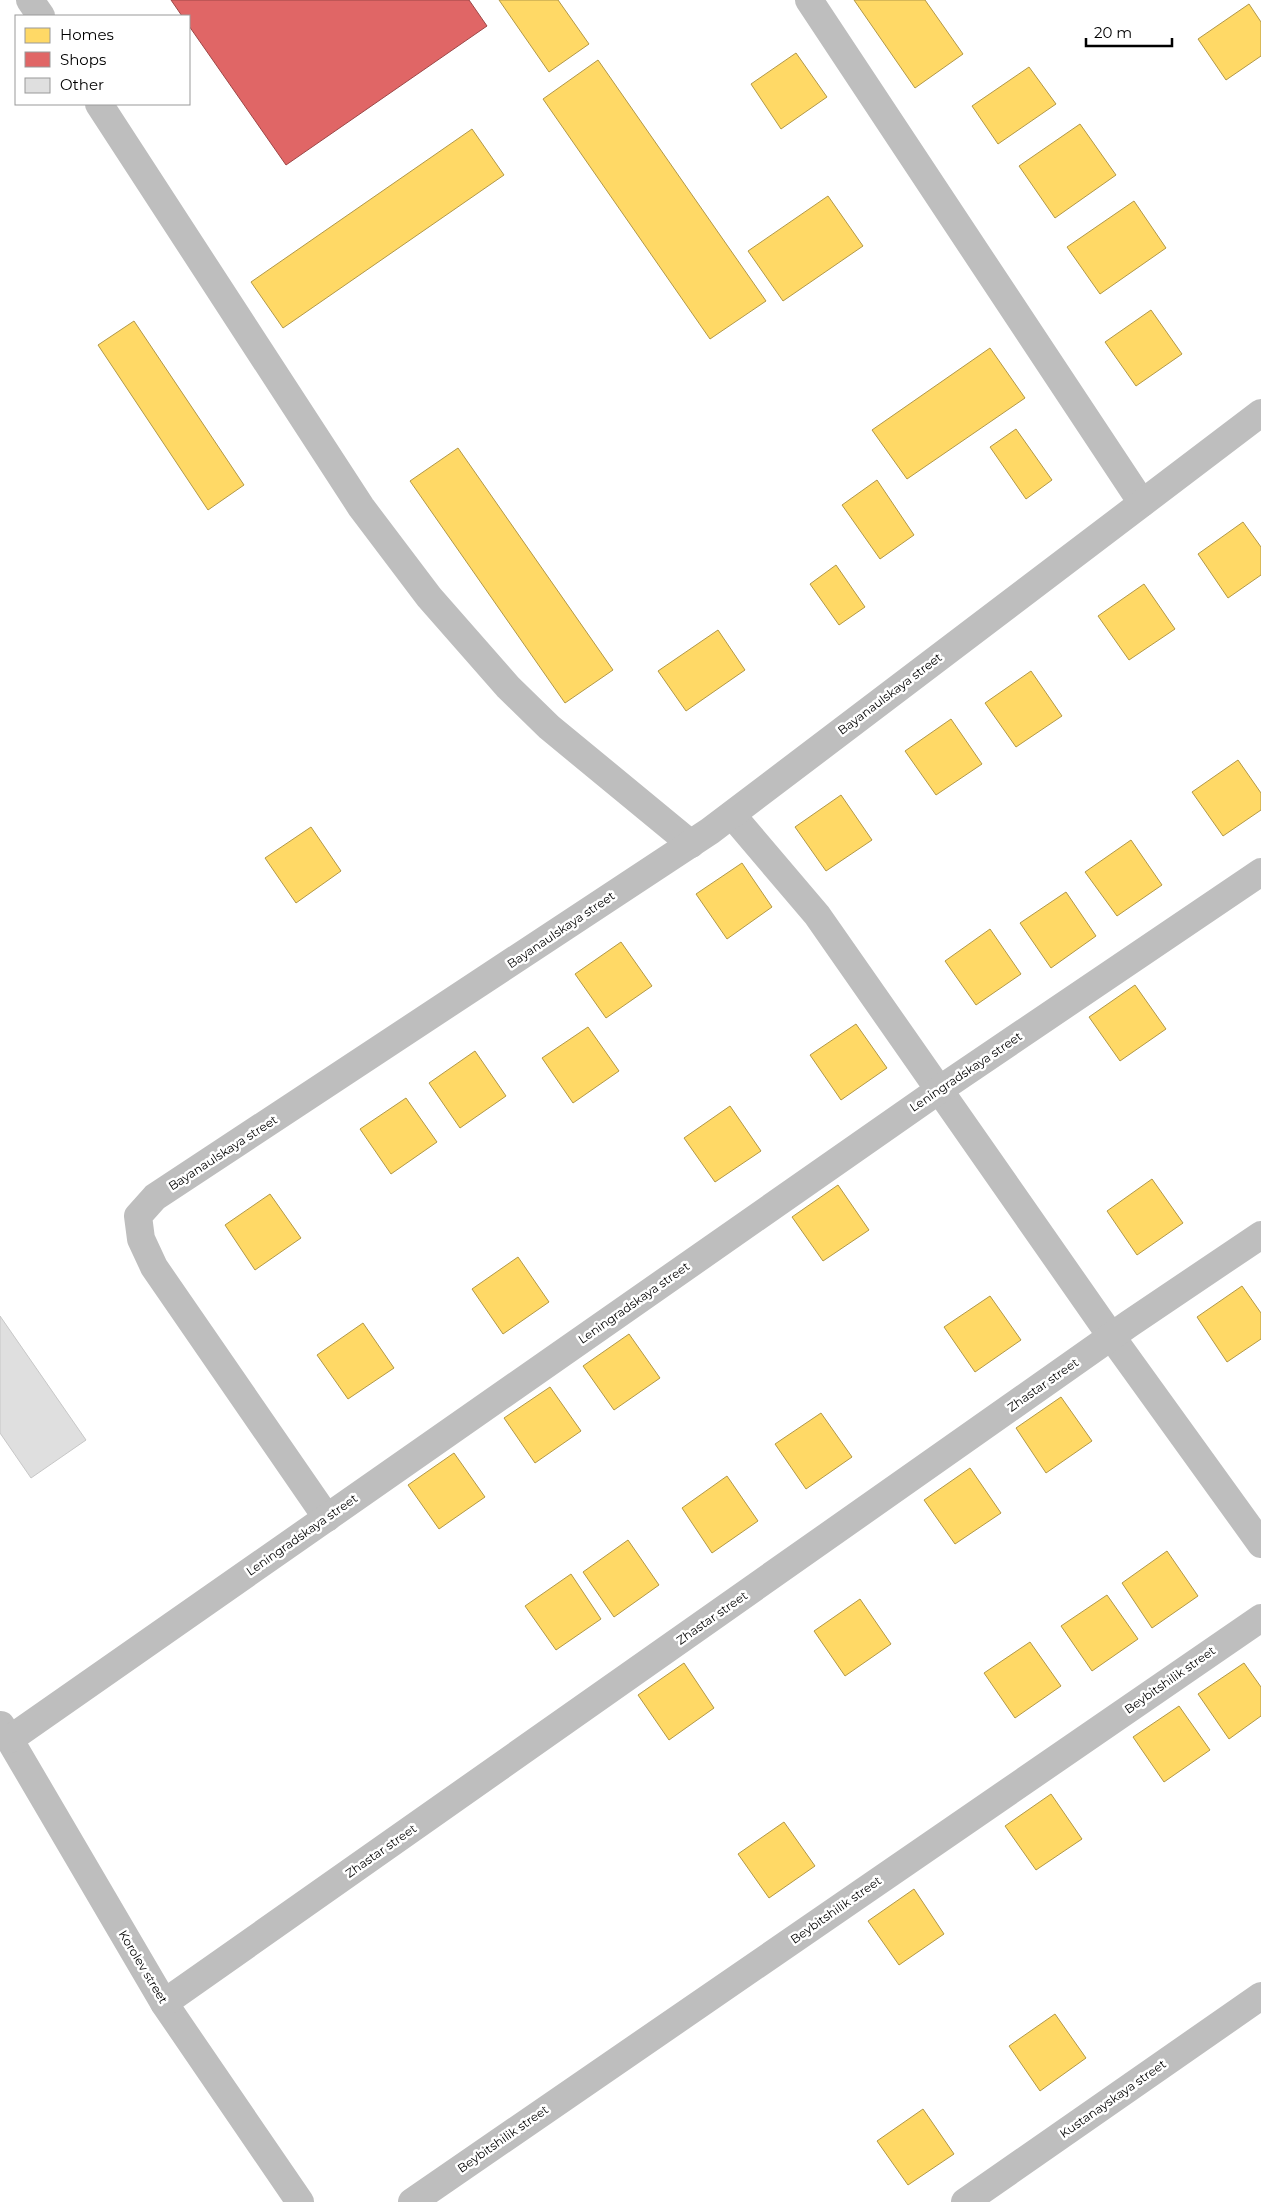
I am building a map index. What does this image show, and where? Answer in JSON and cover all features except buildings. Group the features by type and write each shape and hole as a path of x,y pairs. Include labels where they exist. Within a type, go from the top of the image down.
{"street":[{"path":"30,0 40,15"},
{"path":"809,0 1142,503"},
{"path":"99,105 361,507 428,597 508,687 549,727 691,844"},
{"name":"Bayanaulskaya street","path":"327,1518 154,1267 141,1238 138,1216 155,1197 691,844 1261,413"},
{"path":"732,814 817,915 1111,1336 1261,1544"},
{"name":"Leningradskaya street","path":"5,1731 327,1518 939,1090 1261,872"},
{"name":"Zhastar street","path":"164,2004 1111,1336 1261,1235"},
{"name":"Beybitshilik street","path":"412,2202 1261,1618"},
{"name":"Korolev street","path":"5,1731 164,2004 300,2202"},
{"name":"Kustanayskaya street","path":"965,2202 1261,1996"}]}
